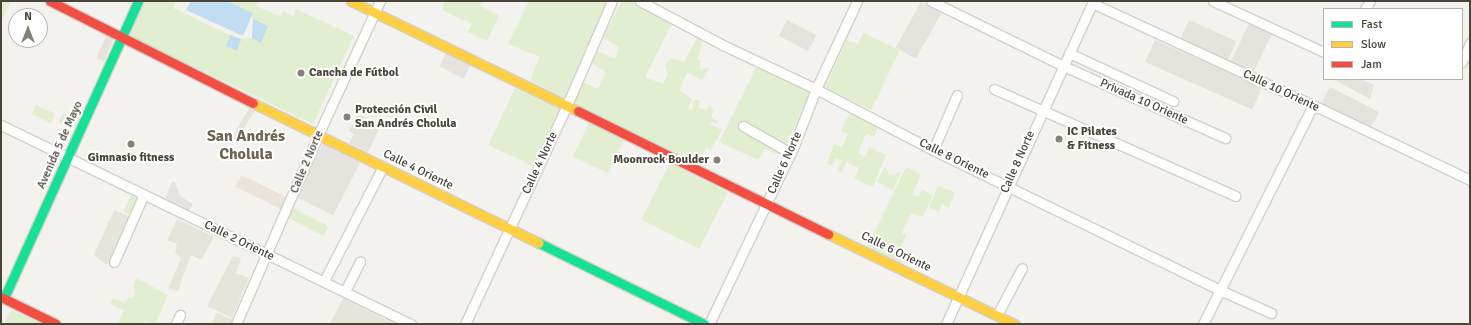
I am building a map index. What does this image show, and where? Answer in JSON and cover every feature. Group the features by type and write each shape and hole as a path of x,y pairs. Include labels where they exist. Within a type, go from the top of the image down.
{"street":[{"name":"Calle 4 Oriente","path":"50,1 318,135 704,324"},
{"name":"Avenida 5 de Mayo","path":"2,299 138,1"},
{"name":"Calle 6 Oriente","path":"351,1 767,202 1014,324"},
{"name":"Calle 2 Norte","path":"236,324 318,135 380,1"},
{"name":"Calle 4 Norte","path":"465,324 567,105 612,1"},
{"name":"Calle 8 Oriente","path":"640,1 725,46 816,89 933,150 1220,290 1271,313"},
{"name":"Calle 6 Norte","path":"709,324 791,152 816,89 857,1"},
{"path":"931,1 1064,65"},
{"path":"1213,1 1323,52"},
{"name":"Calle 8 Norte","path":"946,324 1092,2"},
{"name":"Calle 10 Oriente","path":"1092,2 1470,180"},
{"path":"1463,60 1470,43"},
{"path":"1069,53 1172,101"},
{"name":"Privada 10 Oriente","path":"1064,65 1225,138"},
{"path":"994,89 1235,196"},
{"path":"933,150 957,96"},
{"path":"1204,324 1313,105"},
{"name":"Calle 2 Oriente","path":"1,125 411,324"},
{"path":"743,126 791,152"},
{"path":"324,281 383,166"},
{"path":"114,262 144,194"},
{"path":"345,291 360,262"},
{"path":"998,315 1022,268"},
{"path":"2,299 56,324"},
{"path":"176,324 180,315"}],"shaded area":[{"path":"921,2 941,13 916,59 896,47"},
{"path":"787,20 816,35 808,51 779,36"},
{"path":"1189,20 1237,41 1226,65 1178,44"},
{"path":"1250,22 1272,33 1252,75 1229,64"},
{"path":"106,36 113,39 104,61 97,58"},
{"path":"1155,40 1262,88 1252,110 1145,62"},
{"path":"447,52 471,65 463,79 439,66"},
{"path":"1335,80 1363,80 1374,85 1370,99"},
{"path":"1330,87 1379,112 1369,132 1320,107"},
{"path":"250,107 255,110 236,142 231,139"},
{"path":"358,114 381,125 368,152 349,143 354,134 349,131"},
{"path":"323,143 360,162 333,216 296,196"},
{"path":"241,175 287,197 281,209 235,187"},
{"path":"172,182 175,182 180,196 193,204 189,211 165,199"},
{"path":"114,210 131,217 107,265 94,255"},
{"path":"177,219 214,237 201,260 191,255 178,291 168,289 181,258 175,253 177,244 167,240"},
{"path":"233,256 241,258 236,273 249,278 232,318 207,306"},
{"path":"343,298 395,324 330,324"},
{"path":"217,313 233,320 230,324 214,324 212,323"}],"green space":[{"path":"1,1 11,1 1,22"},
{"path":"144,1 176,1 173,8 230,35 226,46 237,50 241,39 252,38 262,42 251,17 253,13 227,1 258,1 256,6 280,16 283,11 293,16 296,9 354,36 313,124 130,36"},
{"path":"442,1 482,1 480,6 499,15 487,41 468,32 472,24 442,10 444,3"},
{"path":"529,1 609,1 564,98 530,81 540,57 508,44"},
{"path":"622,1 632,1 673,22 645,77 663,84 668,75 665,65 671,58 684,62 698,36 704,39 697,59 700,60 700,69 709,68 702,80 687,73 679,90 692,99 688,110 692,109 694,99 700,101 698,107 706,111 709,105 714,110 711,117 719,122 718,124 712,122 710,124 722,130 711,150 706,148 702,157 706,159 702,165 574,104 583,82 598,89 606,72 592,64 597,51 615,59 619,48 603,37"},
{"path":"863,33 900,50 871,110 825,87 847,40 858,44"},
{"path":"758,64 809,89 810,93 788,141 779,155 765,149 758,160 719,142"},
{"path":"515,88 560,109 534,166 488,145"},
{"path":"36,105 55,114 51,123 32,114"},
{"path":"850,112 878,127 874,137 866,134 858,153 865,156 869,147 886,155 873,187 854,179 859,168 847,162 841,173 837,170 842,161 836,158 832,166 827,163 834,144 842,147 848,134 841,131"},
{"path":"63,113 76,119 71,128 59,122"},
{"path":"589,123 624,140 608,173 573,156"},
{"path":"670,163 728,193 699,249 641,219"},
{"path":"884,167 887,169 889,175 901,172 893,190 877,182"},
{"path":"906,167 921,174 908,205 913,195 919,197 922,189 933,196 922,217 911,213 902,233 906,235 900,249 907,252 900,266 867,248"},
{"path":"938,186 955,192 949,208 942,204 939,212 929,208"},
{"path":"131,195 144,201 136,217 123,211"},
{"path":"293,208 329,226 324,236 288,218"},
{"path":"136,278 168,295 155,324 144,321 143,324 118,323 124,310 110,304 113,298 125,303 129,297 133,298 135,291 133,286"},
{"path":"11,310 42,324 4,324"}],"water":[{"path":"191,1 227,1 253,13 243,36 186,10"},
{"path":"253,19 268,26 261,43 252,38"},
{"path":"230,35 241,39 237,50 226,46"}],"traffic: fast":[{"path":"4,298 138,1"},
{"path":"539,243 704,324"}],"traffic: slow":[{"path":"351,1 578,111"},
{"path":"253,103 539,243"},
{"path":"828,234 1014,324"}],"traffic: jam":[{"path":"50,1 253,103"},
{"path":"578,111 828,234"},
{"path":"1,297 56,324"}],"place":[{"name":"Cancha de Fútbol","path":"301,73"},
{"name":"Protección Civil San Andrés Cholula","path":"347,117"},
{"name":"IC Pilates & Fitness","path":"1059,139"},
{"name":"Gimnasio fitness","path":"131,144"},
{"name":"Moonrock Boulder","path":"717,160"}],"district":[{"name":"San Andrés Cholula","path":"246,145"}]}
